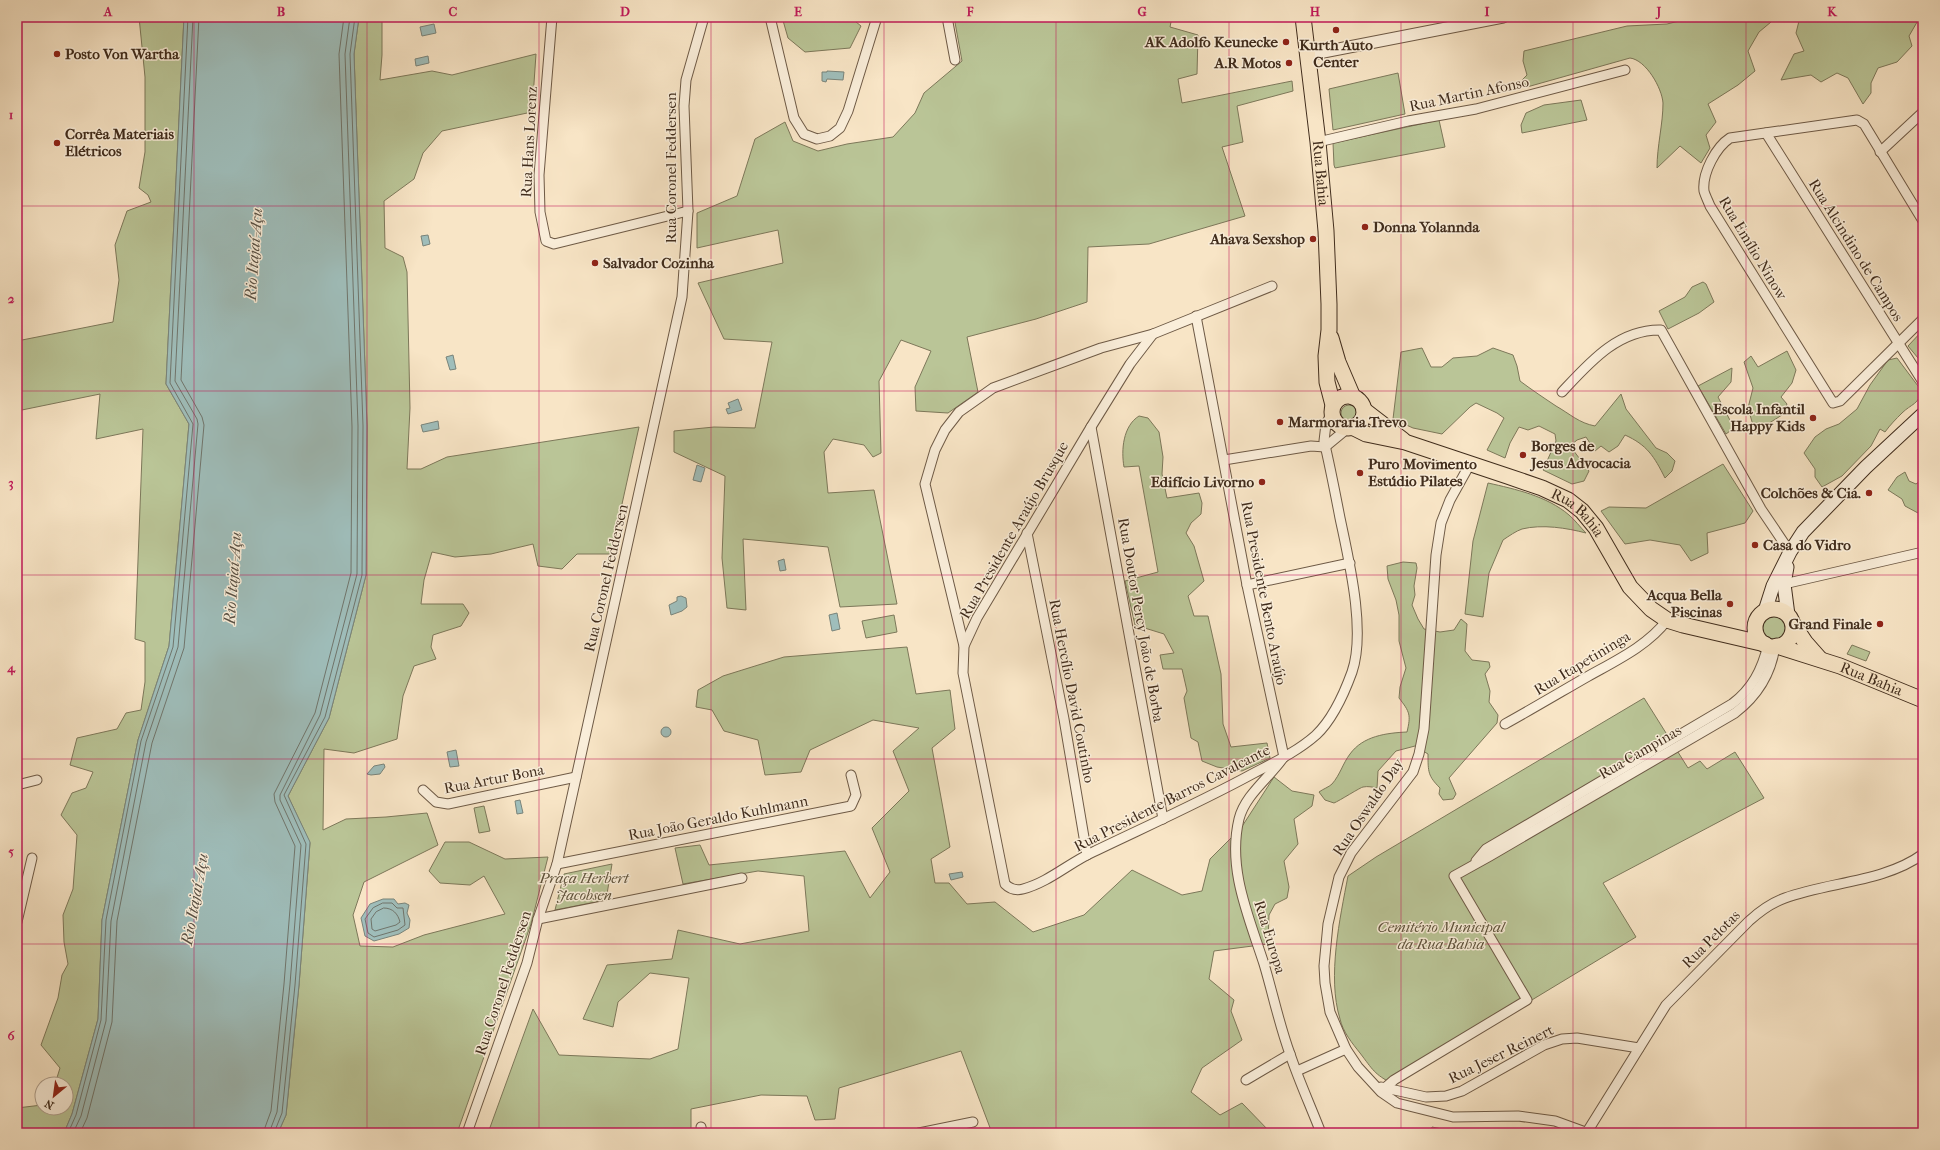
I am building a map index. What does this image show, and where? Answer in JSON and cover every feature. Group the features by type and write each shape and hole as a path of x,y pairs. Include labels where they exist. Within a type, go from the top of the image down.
{"main road":[{"name":"Rua Bahia","path":"1303,17 1318,142 1326,231 1329,330 1326,366 1327,382 1332,409"},
{"name":"Rua Bahia","path":"1329,330 1338,362 1353,397"},
{"path":"1341,397 1353,397 1360,402 1364,410 1360,423 1350,427 1337,424 1332,409 1341,397"},
{"name":"Rua Bahia","path":"1364,410 1406,442"},
{"path":"1790,552 1784,584 1790,620 1790,638 1771,645 1760,640 1756,630 1773,586 1790,552 1803,532 1923,414"},
{"name":"Rua Bahia","path":"1350,427 1366,434 1406,442 1542,488 1576,506 1596,528 1630,587 1640,600 1667,620 1771,645 1820,659 1923,700"},
{"path":"1761,615 1770,610 1780,610 1790,620"},
{"name":"Rua Bahia","path":"1712,632 1738,631 1761,615"},
{"name":"Rua Bahia","path":"1790,620 1805,642 1820,659"}],"street":[{"name":"Rua Hans Lorenz","path":"552,17 538,175 540,212 546,241 554,244 688,211"},
{"name":"Rua Coronel Feddersen","path":"467,1133 527,963 538,919 557,864 682,297 688,211 684,106 686,80 704,17"},
{"path":"770,17 794,118 804,134 817,139 830,136 840,128 848,111 877,17"},
{"path":"947,17 955,60"},
{"path":"1308,55 1503,17"},
{"name":"Rua Martin Afonso","path":"1318,142 1408,121 1476,110 1625,70"},
{"path":"1923,112 1880,152 1923,221"},
{"name":"Rua Emílio Ninow","path":"1880,152 1864,124 1857,120 1730,138 1723,143 1706,176 1704,190 1710,206 1833,403 1840,401 1898,343"},
{"name":"Rua Alcindino de Campos","path":"1766,133 1923,382"},
{"name":"Rua Presidente Araújo Brusque","path":"1005,884 963,674 964,646 977,618 1091,427 1130,364 1153,334 1272,286"},
{"name":"Rua Presidente Bento Araújo","path":"1196,316 1247,585 1284,757"},
{"path":"1898,343 1923,319"},
{"path":"1562,392 1590,363 1617,342 1644,332 1661,330 1761,509 1790,552"},
{"path":"964,646 925,484 935,450 945,430 960,412 993,388 1101,348 1153,334"},
{"name":"Rua Presidente Barros Cavalcante","path":"1005,884 1011,889 1028,887 1069,867 1088,854 1208,798 1284,757 1316,735 1328,720 1341,699 1353,670 1357,640 1357,611 1350,563 1325,447 1324,434 1332,409"},
{"name":"Rua Doutor Percy João de Borba","path":"1091,427 1163,819"},
{"path":"1224,460 1311,446 1325,447 1350,427"},
{"name":"Rua Oswaldo Day","path":"1470,464 1450,500 1441,523 1436,555 1424,729 1419,754 1413,772 1351,853 1339,878 1328,924 1324,966 1325,983 1330,1012 1346,1049 1375,1086 1384,1095 1396,1103 1446,1116 1474,1118 1518,1116 1555,1121 1588,1133"},
{"name":"Rua Hercílio David Coutinho","path":"1027,533 1064,720 1088,854"},
{"path":"1784,584 1923,552"},
{"path":"1247,585 1350,563"},
{"name":"Rua Itapetininga","path":"1505,724 1616,661 1651,637 1667,620"},
{"name":"Rua Campinas","path":"1386,1087 1394,1080 1527,1000 1454,876 1488,852 1732,704 1749,689 1755,680 1771,645"},
{"name":"Rua Europa","path":"1284,757 1274,771 1249,798 1239,818 1236,839 1236,865 1246,911 1290,1054 1321,1133"},
{"name":"Rua João Geraldo Kuhlmann","path":"557,864 851,806 855,801 856,795 851,775"},
{"name":"Rua Artur Bona","path":"423,790 436,802 448,804 576,777"},
{"path":"17,785 37,780"},
{"name":"Rua Pelotas","path":"1588,1133 1666,1004 1749,921 1763,909 1785,898 1892,870 1923,854"},
{"path":"17,922 19,907 32,858"},
{"path":"538,919 742,878"},
{"name":"Rua Jeser Reinert","path":"1375,1086 1386,1087 1426,1097 1446,1096 1462,1091 1544,1045 1562,1039 1577,1038 1639,1048"},
{"path":"1297,1071 1346,1049"},
{"path":"1246,1080 1290,1054"},
{"path":"919,1133 973,1122"}],"green space":[{"path":"139,17 184,17 166,384 189,424 169,646 138,740 102,920 98,1019 74,1107 74,1076 58,1076 60,1068 41,1045 58,998 62,975 68,964 64,942 63,915 73,889 77,835 61,815 72,793 86,788 93,772 70,765 77,738 117,729 126,713 141,710 145,682 145,642 135,639 143,429 96,439 100,394 17,411 17,341 113,322 119,280 115,245 127,211 151,202 148,195 139,188 145,152 145,77"},
{"path":"359,17 382,17 382,55 380,80 432,71 452,75 536,54 532,112 442,131 423,153 414,179 384,201 385,248 403,257 407,272 410,408 407,469 421,469 447,457 639,427 611,554 577,554 562,569 538,566 533,544 491,554 455,557 432,552 424,580 421,604 463,604 469,613 461,626 433,635 431,647 436,659 414,666 403,696 397,739 354,753 324,749 323,830 346,819 427,813 438,845 364,882 353,915 360,946 393,947 424,935 505,914 484,876 470,885 440,883 429,871 445,842 469,842 505,859 548,857 531,924 457,1133 278,1133 286,1115 299,985 310,843 288,796 329,718 366,575 367,426 354,54"},
{"path":"782,17 850,17 861,26 850,48 805,52 788,38"},
{"path":"954,17 1172,17 1170,27 1198,35 1197,74 1178,79 1182,103 1292,81 1293,91 1237,106 1243,142 1222,147 1245,216 1149,244 1088,247 1087,302 1036,319 967,337 978,392 948,413 916,411 915,387 931,351 901,340 879,381 881,453 873,457 864,445 833,439 824,452 828,493 874,490 897,604 840,607 828,547 743,539 746,610 727,608 722,558 725,476 674,452 674,431 714,427 755,428 772,342 724,339 698,283 783,263 778,230 697,248 697,213 737,196 755,139 785,122 793,141 818,151 847,144 893,137 915,113 924,93 962,61"},
{"path":"1695,17 1773,17 1771,22 1759,32 1748,51 1755,71 1738,85 1708,104 1716,122 1706,135 1710,148 1701,163 1680,146 1657,168 1663,111 1662,97 1660,90 1652,76 1642,64 1636,60 1630,58 1527,87 1522,80 1527,75 1523,61 1524,51 1627,26 1667,24"},
{"path":"1800,17 1920,17 1909,36 1912,46 1897,62 1878,68 1871,83 1871,93 1863,104 1848,78 1837,73 1821,82 1811,75 1781,80 1794,54 1804,51 1796,33"},
{"path":"1398,73 1405,114 1333,130 1329,89"},
{"path":"1581,100 1587,120 1522,133 1521,125 1526,113 1544,105"},
{"path":"1439,120 1445,147 1335,168 1333,143"},
{"path":"1703,282 1706,284 1714,302 1699,313 1668,329 1659,311 1685,297 1692,287"},
{"path":"1923,330 1923,364 1908,346"},
{"path":"1422,348 1431,367 1442,367 1453,358 1477,356 1493,348 1513,355 1520,381 1575,418 1589,425 1595,426 1621,394 1626,409 1656,448 1667,453 1675,461 1672,471 1665,478 1649,452 1639,443 1625,435 1618,446 1609,452 1601,446 1595,451 1586,437 1577,440 1570,446 1589,471 1584,481 1572,484 1543,470 1556,441 1555,434 1539,426 1528,430 1519,427 1510,443 1505,458 1487,450 1504,418 1476,403 1442,434 1413,428 1393,419 1401,352"},
{"path":"1787,351 1796,370 1792,383 1781,397 1787,404 1782,415 1755,432 1748,408 1753,388 1744,362 1751,356 1758,367"},
{"path":"1897,358 1921,390 1919,398 1891,424 1885,432 1880,429 1871,446 1842,476 1822,487 1815,477 1815,469 1804,453 1815,437 1826,429 1839,424 1857,409 1870,385 1888,360"},
{"path":"1732,368 1731,382 1718,397 1734,428 1726,434 1698,386"},
{"path":"1349,405 1355,407 1357,413 1355,419 1349,421 1343,419 1341,413 1343,407"},
{"path":"1139,416 1148,418 1159,432 1163,457 1162,474 1167,498 1199,493 1202,503 1201,514 1191,523 1186,533 1194,546 1204,581 1188,596 1194,616 1208,616 1221,674 1223,724 1231,747 1267,743 1270,758 1242,771 1217,767 1202,761 1198,742 1191,738 1184,698 1187,691 1182,669 1163,669 1160,655 1174,653 1164,634 1135,625 1125,581 1158,572 1139,466 1124,467 1123,460 1123,446 1126,432 1129,426"},
{"path":"1723,464 1753,511 1745,523 1707,533 1708,553 1691,561 1680,545 1650,540 1625,544 1601,511 1609,507 1646,508"},
{"path":"1905,472 1909,481 1916,484 1923,479 1923,513 1918,513 1905,506 1902,499 1888,490 1897,477"},
{"path":"1488,483 1530,494 1551,503 1569,515 1586,533 1563,528 1538,527 1522,529 1503,540 1489,573 1483,617 1465,614 1473,541"},
{"path":"1403,562 1416,563 1417,568 1414,586 1415,595 1412,605 1424,629 1440,632 1454,630 1461,619 1467,624 1465,651 1472,660 1489,662 1490,667 1485,674 1490,691 1489,702 1498,715 1497,723 1449,778 1456,794 1453,799 1443,800 1439,794 1440,788 1431,777 1428,765 1428,754 1415,746 1396,751 1378,771 1377,788 1363,787 1334,803 1325,800 1319,792 1332,784 1355,748 1368,739 1391,733 1407,732 1409,714 1399,698 1400,687 1406,668 1399,641 1399,615 1396,600 1388,579 1387,566"},
{"path":"894,615 897,632 866,638 862,621"},
{"path":"1774,616 1782,620 1786,628 1782,636 1774,640 1766,636 1762,628 1766,620"},
{"path":"1852,645 1870,652 1866,661 1847,654"},
{"path":"907,647 916,694 950,690 955,729 932,748 950,847 931,859 935,883 949,883 967,904 995,902 1033,932 1084,915 1132,870 1182,895 1202,891 1210,859 1241,828 1274,777 1292,791 1314,795 1312,806 1294,819 1298,844 1284,861 1289,887 1287,898 1275,904 1269,915 1268,944 1214,951 1209,979 1234,1000 1231,1011 1242,1040 1202,1068 1191,1092 1220,1115 1242,1103 1271,1133 992,1133 961,1051 839,1088 835,1119 815,1120 807,1096 761,1095 691,1109 691,1133 488,1133 533,1009 559,1055 650,1059 678,1049 689,978 650,973 618,1002 613,1027 583,1019 607,965 672,959 678,930 740,944 809,931 804,876 758,871 683,884 675,848 700,845 709,865 845,851 870,898 890,872 872,828 909,791 893,751 919,728 873,720 810,750 801,772 765,775 758,740 724,731 712,710 696,707 698,690 723,676 784,657"},
{"name":"Cemitério Municipal da Rua Bahia","path":"1644,698 1688,768 1700,761 1707,769 1735,752 1764,798 1603,883 1636,937 1393,1084 1382,1077 1371,1068 1348,1037 1341,1024 1336,1003 1336,948 1348,876 1376,857"},
{"path":"484,806 490,831 479,833 474,808"},
{"name":"Praça Herbert Jacobsen","path":"612,864 606,900 555,910 564,874"},
{"path":"34,1106 34,1116 71,1116 64,1133 17,1133 17,1108"},
{"path":"1432,1127 1462,1133 1430,1133"}],"water":[{"name":"Rio Itajaí-Açu","path":"184,17 359,17 354,54 367,426 366,575 329,718 288,796 310,842 299,985 286,1115 278,1133 64,1133 71,1116 74,1116 74,1107 98,1019 102,920 138,740 169,646 189,424 166,384"},
{"path":"434,24 436,33 422,36 420,27"},
{"path":"428,56 429,63 416,66 415,59"},
{"path":"822,72 844,72 843,80 827,79 826,82 822,81"},
{"path":"428,235 430,244 423,246 421,236"},
{"path":"453,355 456,369 450,370 446,357"},
{"path":"738,399 742,410 728,414 726,409 730,408 728,403"},
{"path":"438,421 439,429 423,432 421,425"},
{"path":"697,465 705,468 701,482 693,480"},
{"path":"784,559 786,570 780,571 778,561"},
{"path":"681,596 686,598 687,607 682,611 671,615 669,605 677,601 677,597"},
{"path":"837,613 840,629 832,631 829,615"},
{"path":"664,727 668,727 670,728 670,736 664,737 661,734 661,730"},
{"path":"456,750 459,766 450,767 447,752"},
{"path":"384,764 385,767 380,774 367,774 374,766"},
{"path":"520,800 523,813 517,814 515,801"},
{"path":"962,872 963,877 951,880 949,874"},
{"path":"383,899 394,899 398,904 405,903 409,905 407,913 410,920 409,928 399,934 374,941 365,936 361,918 370,904"}],"place":[{"name":"Kurth Auto Center","path":"1336,30"},
{"name":"AK Adolfo Keunecke","path":"1286,42"},
{"name":"Posto Von Wartha","path":"57,54"},
{"name":"A.R Motos","path":"1289,63"},
{"name":"Corrêa Materiais Elétricos","path":"57,143"},
{"name":"Donna Yolannda","path":"1365,227"},
{"name":"Ahava Sexshop","path":"1313,239"},
{"name":"Salvador Cozinha","path":"595,263"},
{"name":"Escola Infantil Happy Kids","path":"1813,418"},
{"name":"Marmoraria Trevo","path":"1280,422"},
{"name":"Borges de Jesus Advocacia","path":"1523,455"},
{"name":"Puro Movimento Estúdio Pilates","path":"1360,473"},
{"name":"Edifício Livorno","path":"1262,482"},
{"name":"Colchões & Cia.","path":"1869,493"},
{"name":"Casa do Vidro","path":"1755,545"},
{"name":"Acqua Bella Piscinas","path":"1730,604"},
{"name":"Grand Finale","path":"1880,624"}]}
